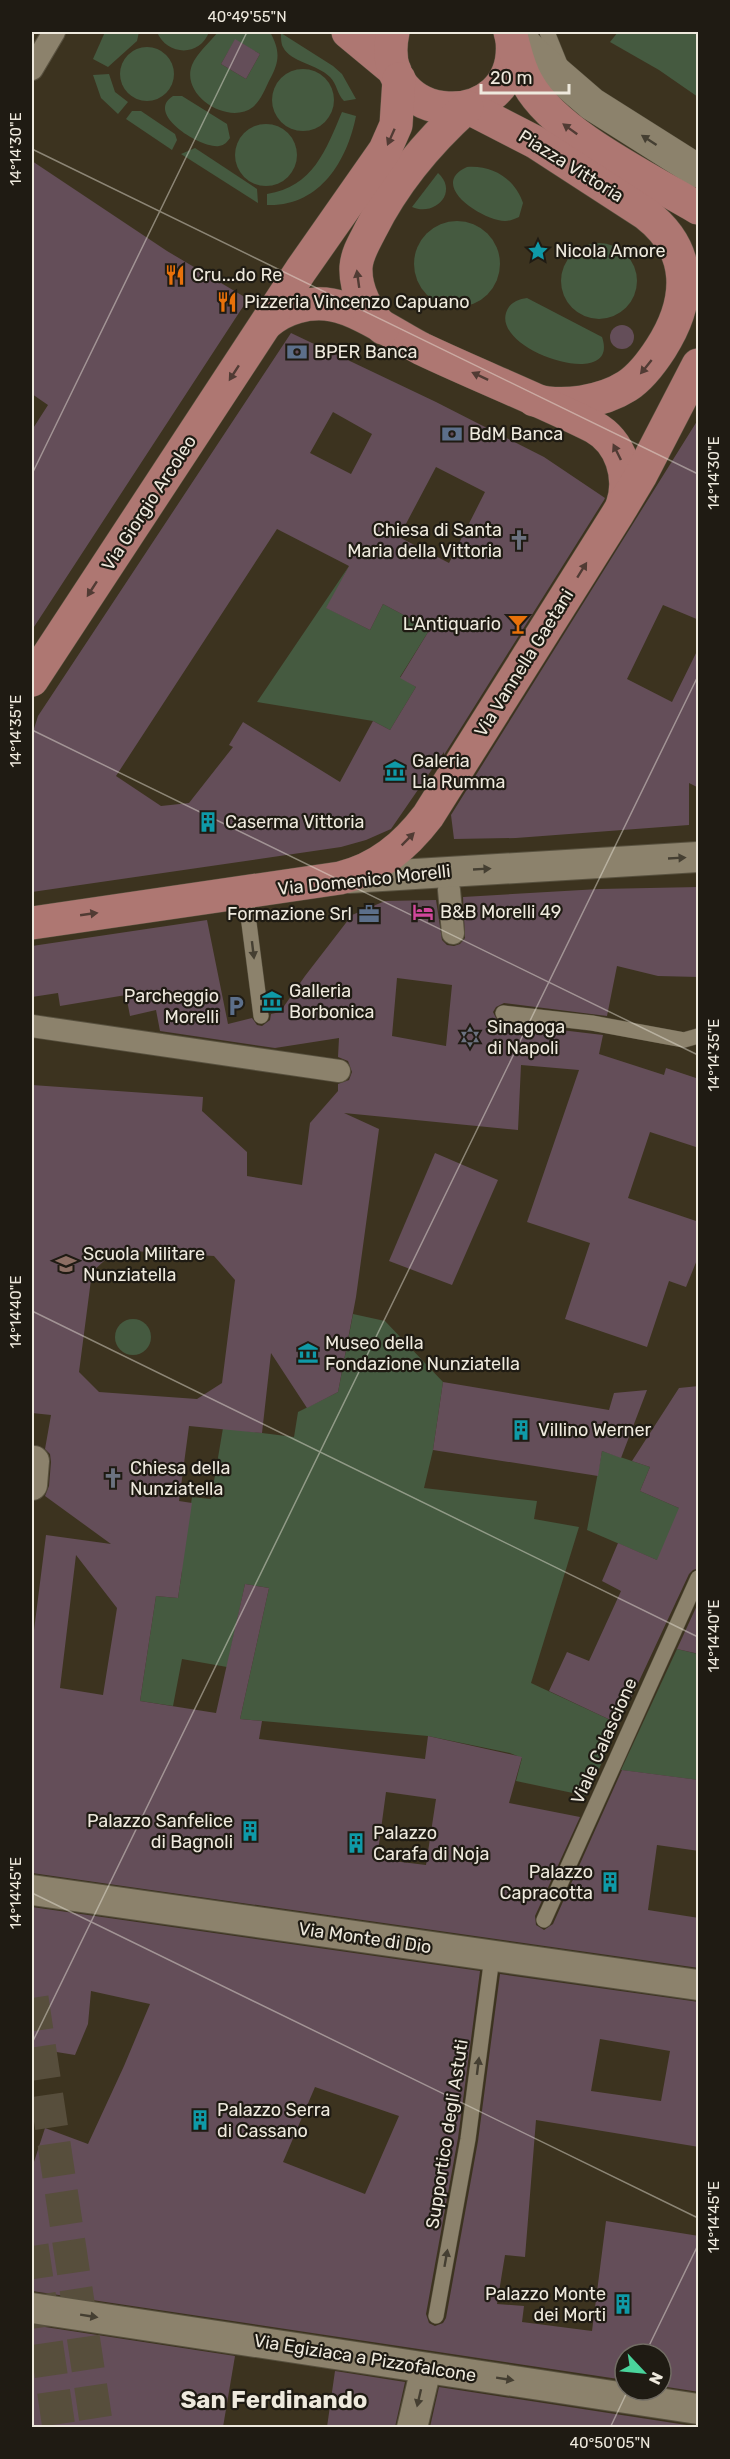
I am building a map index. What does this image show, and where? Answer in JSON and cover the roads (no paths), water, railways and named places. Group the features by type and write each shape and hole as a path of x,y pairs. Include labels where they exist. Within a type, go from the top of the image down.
{"main road":[{"path":"348,32 397,75 411,94 428,105 447,109 467,107 484,100 504,79 511,61 511,32"},
{"name":"Via Giorgio Arcoleo","path":"33,675 389,142 398,115 397,75 391,51 393,32"},
{"path":"511,32 518,63 528,84 558,119 616,159 699,208"},
{"name":"Piazza Vittoria","path":"385,329 371,315 361,297 356,275 357,258 401,176 435,136 467,107 535,142 646,214 665,231 680,263 683,293 677,318 664,343 647,367 626,386 608,394 577,402 551,404 534,400"},
{"path":"646,214 678,231 699,233"},
{"path":"677,318 699,279"},
{"name":"Piazza Vittoria","path":"266,325 274,318 294,308 323,304 343,308 594,427 613,443 620,457 626,489 621,508"},
{"path":"621,508 699,365"},
{"name":"Via Vannella Gaetani","path":"340,878 363,872 390,856 423,822 621,508"},
{"name":"Via Domenico Morelli","path":"32,923 340,878"}],"street":[{"path":"32,69 54,32"},
{"path":"511,32 592,104 699,171"},
{"name":"Via Domenico Morelli","path":"340,878 699,857"},
{"path":"449,890 453,933"},
{"path":"32,1026 339,1071"},
{"name":"Via Monte di Dio","path":"32,1890 492,1957 528,1955 699,1986"},
{"name":"Via Egiziaca a Pizzofalcone","path":"32,2308 427,2361 699,2409"},
{"path":"412,2427 427,2361"}],"lane":[{"path":"547,32 553,51 563,70 592,104"},
{"path":"245,892 261,1016"},
{"path":"503,1013 614,1027 684,1040 699,1036"},
{"name":"Viale Calascione","path":"544,1920 699,1578"},
{"name":"Supportico degli Astuti","path":"436,2316 468,2139 492,1957"}],"tunnel":[{"path":"32,1998 97,2428"},
{"path":"32,2246 59,2428"}],"place":[{"name":"Nicola Amore","path":"538,251"},
{"name":"Cru...do Re","path":"175,275"},
{"name":"Pizzeria Vincenzo Capuano","path":"227,302"},
{"name":"BPER Banca","path":"297,352"},
{"name":"BdM Banca","path":"452,434"},
{"name":"Chiesa di Santa Maria della Vittoria","path":"519,540"},
{"name":"L'Antiquario","path":"518,624"},
{"name":"Galeria Lia Rumma","path":"395,771"},
{"name":"Caserma Vittoria","path":"208,822"},
{"name":"B&B Morelli 49","path":"423,912"},
{"name":"Formazione Srl","path":"369,914"},
{"name":"Galleria Borbonica","path":"272,1001"},
{"name":"Parcheggio Morelli","path":"236,1006"},
{"name":"Sinagoga di Napoli","path":"470,1037"},
{"name":"Scuola Militare Nunziatella","path":"66,1264"},
{"name":"Museo della Fondazione Nunziatella","path":"308,1353"},
{"name":"Villino Werner","path":"521,1430"},
{"name":"Chiesa della Nunziatella","path":"113,1478"},
{"name":"Palazzo Sanfelice di Bagnoli","path":"250,1831"},
{"name":"Palazzo Carafa di Noja","path":"356,1843"},
{"name":"Palazzo Capracotta","path":"610,1882"},
{"name":"Palazzo Serra di Cassano","path":"200,2120"},
{"name":"Palazzo Monte dei Morti","path":"623,2304"}],"district":[{"name":"San Ferdinando","path":"274,2400"}]}
